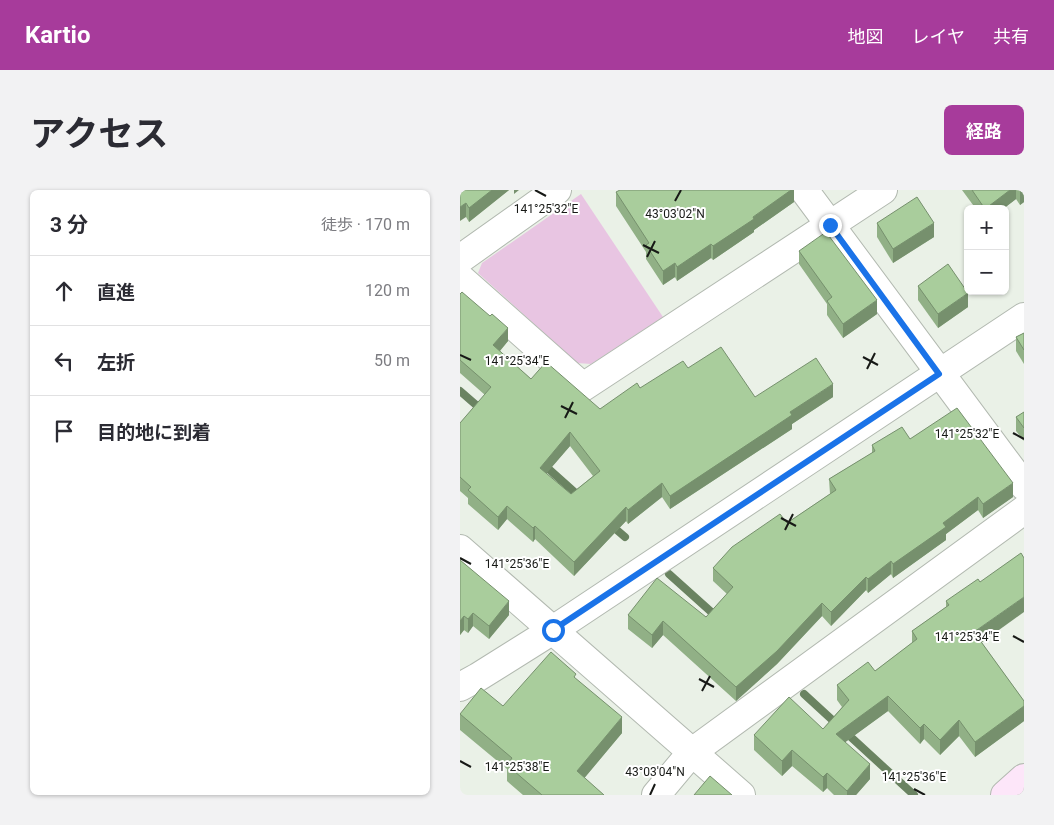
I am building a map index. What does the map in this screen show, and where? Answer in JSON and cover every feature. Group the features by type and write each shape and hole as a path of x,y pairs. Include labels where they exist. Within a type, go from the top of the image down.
{"main road":[{"path":"1005,795 1024,778"}],"street":[{"path":"460,259 557,190"},
{"path":"804,190 1024,486"},
{"path":"460,278 583,387 882,190"},
{"path":"460,687 553,630 1024,317"},
{"path":"656,795 692,752 1024,510"},
{"path":"460,549 741,795"}],"shaded area":[{"path":"581,194 663,317 591,364 577,363 478,273 482,263"}],"building":[{"path":"460,190 492,190 469,208 466,203 460,207"},
{"path":"620,190 791,190 753,217 754,219 713,246 711,244 677,267 675,263 663,271 646,245 649,243 616,192"},
{"path":"972,190 1010,190 990,205 982,205"},
{"path":"917,197 934,223 893,249 877,223"},
{"path":"826,232 877,300 843,324 827,301 832,297 799,251"},
{"path":"948,264 964,287 965,295 938,314 918,286"},
{"path":"462,292 490,316 492,314 508,328 493,345 531,379 546,362 600,409 637,383 640,388 683,361 688,368 721,347 755,397 816,358 833,384 790,412 792,415 670,496 662,483 628,510 626,507 574,562 535,526 533,528 507,506 498,517 468,490 471,487 460,477 460,423 491,387 460,360 460,294","holes":["570,432 600,471 571,494 540,468"]},
{"path":"1024,333 1024,350 1016,337"},
{"path":"957,408 1013,483 983,504 978,497 943,523 946,527 893,564 891,561 868,579 866,577 831,612 822,603 777,651 736,687 663,621 652,635 628,615 657,578 706,617 733,587 713,568 732,547 780,514 787,523 836,490 829,479 875,451 872,445 902,427 910,439"},
{"path":"1024,412 1024,428 1016,417"},
{"path":"1021,553 1024,558 1024,597 974,632 1024,701 1024,706 975,742 959,720 940,740 924,724 920,728 888,696 836,734 870,764 847,791 827,773 823,777 792,750 782,761 754,735 789,697 823,729 849,700 837,685 868,662 875,671 917,639 912,631 949,605 946,601 978,579 980,582"},
{"path":"460,560 509,601 489,626 473,613 468,619 464,616 460,621"},
{"path":"551,652 576,674 574,677 622,717 577,771 604,795 542,795 507,765 512,758 460,714 481,688 503,706"},
{"path":"710,776 732,795 694,795"}],"waterway":[{"path":"460,391 483,411"},
{"path":"542,463 580,497"},
{"path":"611,525 625,537"},
{"path":"669,574 718,618"},
{"path":"804,694 914,795"}],"route":[{"path":"553,630 939,374 830,225"}]}
